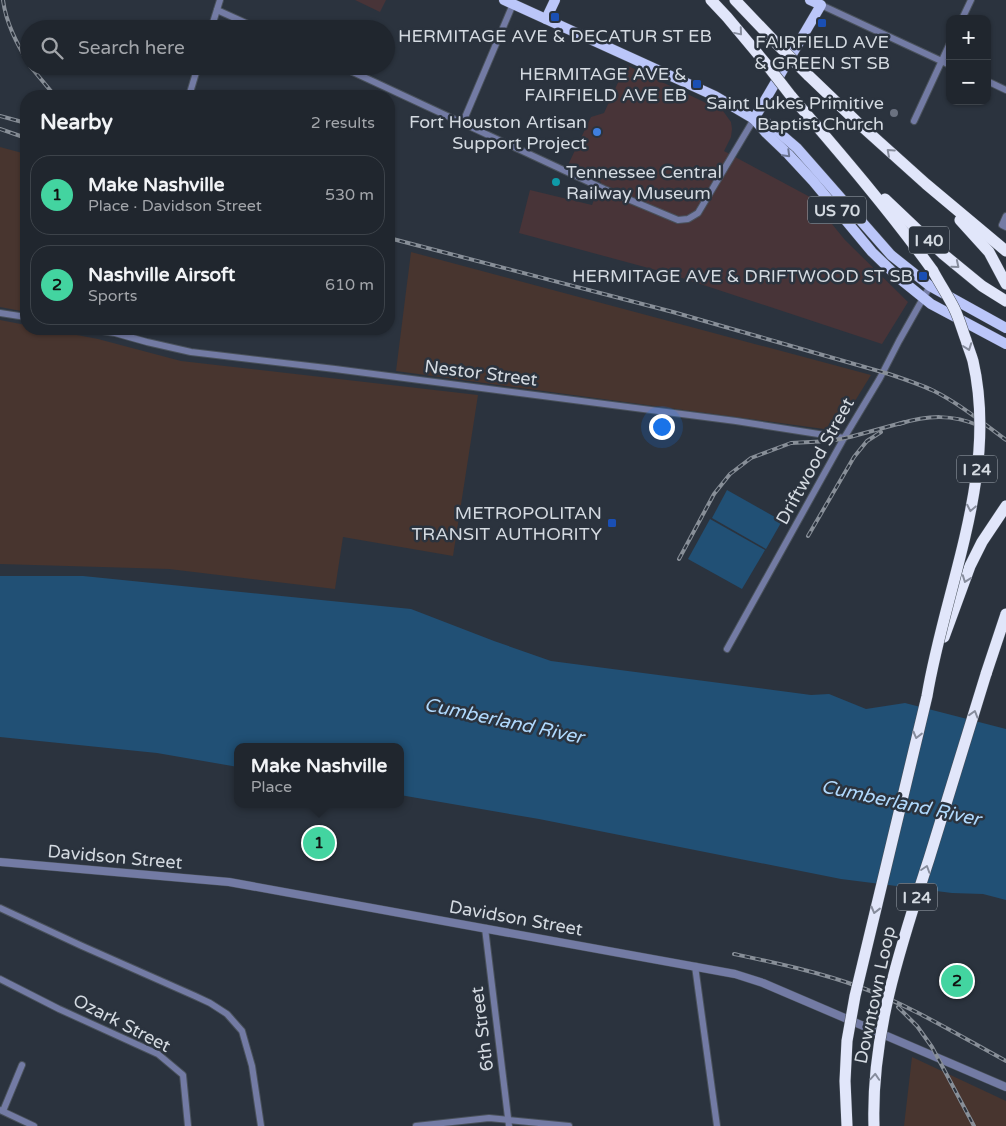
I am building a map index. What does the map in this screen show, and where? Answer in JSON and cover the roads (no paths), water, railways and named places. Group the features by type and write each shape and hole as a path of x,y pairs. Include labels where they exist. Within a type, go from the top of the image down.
{"highway":[{"name":"I 24","path":"711,0 905,232 934,272 954,309 973,360 980,396 980,437 976,477 966,533 931,670"},
{"path":"736,0 808,75 926,184 989,252 1006,284"},
{"name":"I 40","path":"856,172 943,254 982,286 1006,301"},
{"name":"I 40","path":"926,184 1006,250"},
{"path":"931,670 970,566 982,542 1006,506"},
{"name":"I 24","path":"986,674 1006,614"},
{"path":"986,674 1006,628"},
{"name":"Downtown Loop","path":"847,1126 845,1081 847,1041 854,996 927,696 931,670"},
{"name":"Downtown Loop","path":"874,1126 873,1106 876,1071 892,983 906,931 986,674"}],"main road":[{"path":"546,20 555,0"},
{"path":"754,119 823,3 810,0"},
{"name":"US 70","path":"508,2 715,96 754,119 769,124 796,148 891,255 930,286 1006,328"},
{"name":"US 70","path":"754,119 813,181 872,252 900,279 931,304 1006,344"}],"street":[{"path":"214,20 220,0"},
{"path":"964,15 971,0"},
{"path":"462,122 508,2"},
{"path":"823,3 946,63"},
{"path":"217,10 239,20"},
{"path":"914,121 946,51"},
{"path":"190,90 195,75"},
{"path":"360,75 392,90"},
{"path":"991,83 1006,90"},
{"path":"395,91 604,189 681,220 686,220 698,213 754,119"},
{"path":"1004,226 1006,216"},
{"name":"Driftwood Street","path":"727,649 930,286"},
{"path":"0,313 20,316"},
{"name":"Nestor Street","path":"127,335 147,342 191,352 736,420 844,438"},
{"name":"Davidson Street","path":"0,862 229,882 735,974 763,983 1006,1087"},
{"path":"0,908 195,996 221,1010 233,1020 242,1031 252,1066 261,1126"},
{"name":"6th Street","path":"485,928 508,1123"},
{"path":"695,966 717,1126"},
{"name":"Ozark Street","path":"0,979 59,1009 158,1054 182,1075 188,1126"},
{"path":"22,1065 1,1110 34,1126"},
{"path":"416,1126 489,1118 508,1123 569,1126"}],"water":[{"path":"727,490 782,521 766,549 712,518"},
{"path":"710,519 765,550 742,589 688,559"},
{"name":"Cumberland River","path":"0,576 83,576 411,609 551,661 811,695 829,694 866,709 905,703 1006,729 1006,900 983,894 952,893 841,879 539,819 404,796 404,743 234,743 234,766 157,753 0,737"}],"railway":[{"path":"3,0 7,17 20,49"},
{"path":"38,75 50,90"},
{"path":"0,116 20,121"},
{"path":"0,129 20,136"},
{"path":"395,240 673,312 889,374 944,396 1006,440"},
{"path":"899,424 940,417 960,419 980,426"},
{"path":"679,559 714,494 730,474 751,458 791,443 830,441 905,422"},
{"path":"808,536 854,457 867,441 881,432"},
{"path":"734,954 813,972 860,987 916,1012 1006,1061"},
{"path":"898,1007 917,1026 932,1047 974,1126"}],"place":[{"name":"HERMITAGE AVE & DECATUR ST EB","path":"555,17"},
{"name":"FAIRFIELD AVE & GREEN ST SB","path":"822,23"},
{"name":"HERMITAGE AVE & FAIRFIELD AVE EB","path":"697,84"},
{"name":"Saint Lukes Primitive Baptist Church","path":"894,113"},
{"name":"Fort Houston Artisan Support Project","path":"597,132"},
{"name":"Tennessee Central Railway Museum","path":"556,182"},
{"name":"HERMITAGE AVE & DRIFTWOOD ST SB","path":"923,276"},
{"name":"METROPOLITAN TRANSIT AUTHORITY","path":"612,523"},
{"name":"Make Nashville","path":"319,843"},
{"name":"Nashville Airsoft","path":"957,981"}]}
